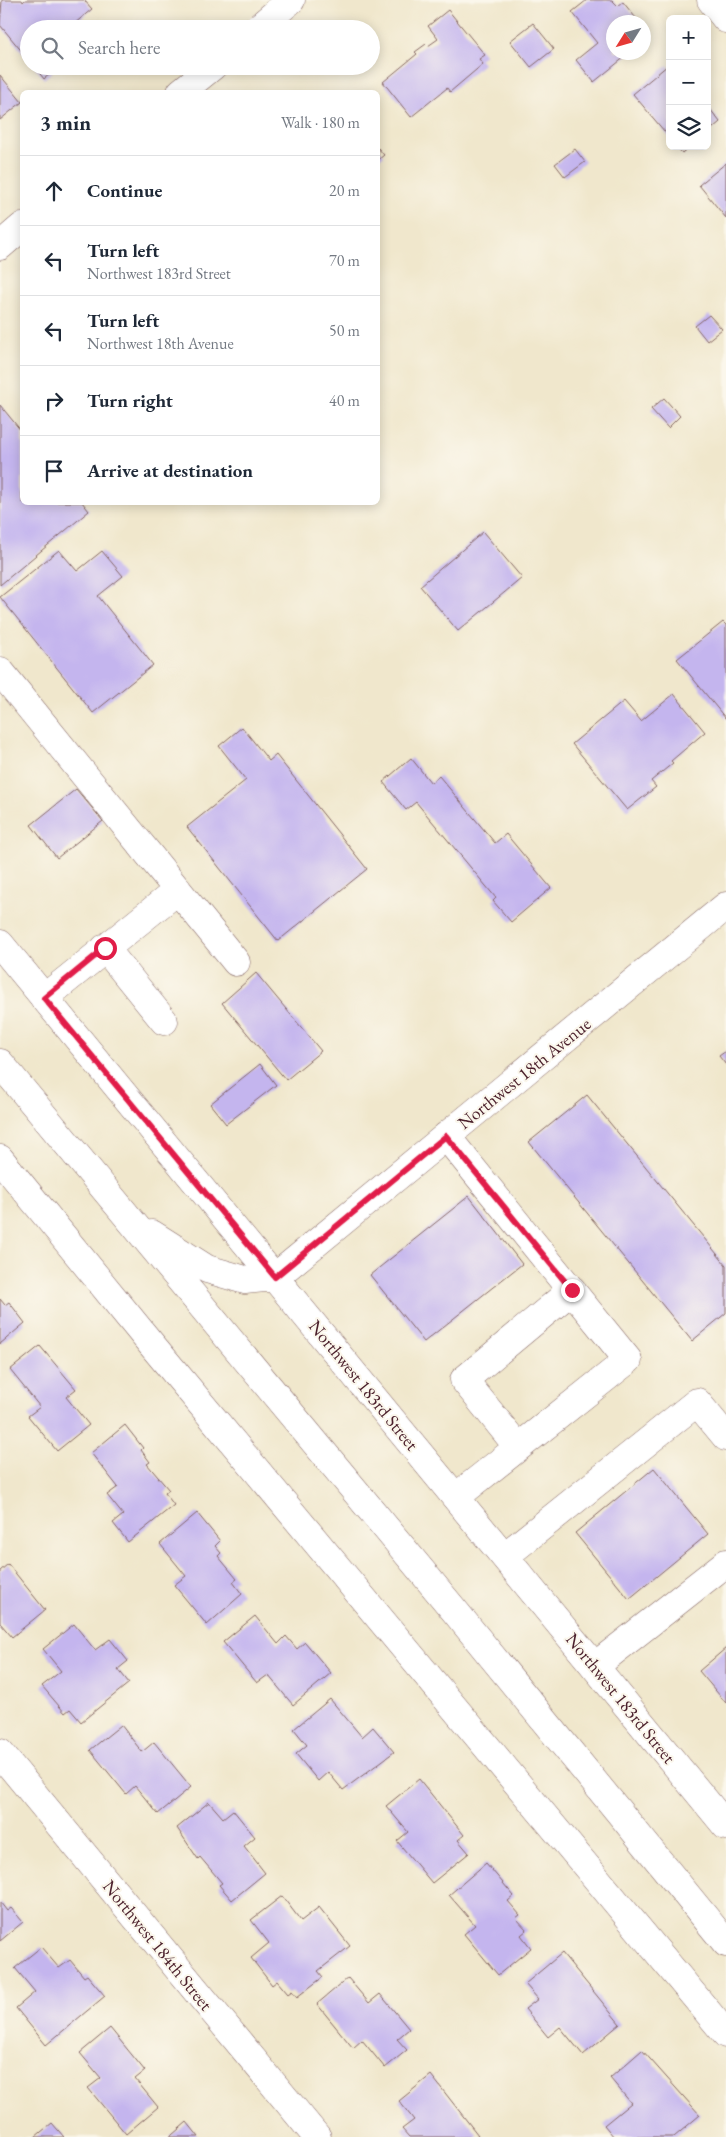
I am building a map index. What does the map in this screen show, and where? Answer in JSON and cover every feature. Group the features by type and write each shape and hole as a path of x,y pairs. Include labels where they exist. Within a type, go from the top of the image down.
{"main road":[{"path":"268,20 291,0"},
{"path":"711,0 726,19"},
{"path":"184,90 202,75"},
{"path":"0,246 20,229"},
{"path":"0,671 236,962"},
{"path":"44,998 178,890"},
{"name":"Northwest 18th Avenue","path":"275,1277 726,906"},
{"name":"Northwest 183rd Street","path":"0,944 726,1826"},
{"path":"105,948 164,1021"},
{"path":"0,1063 460,1618 726,1943"},
{"path":"446,1136 628,1360 456,1497"},
{"path":"0,1159 147,1339 726,2034"},
{"path":"130,1220 207,1269 245,1280 275,1277"},
{"path":"518,1448 464,1380 572,1290"},
{"path":"505,1556 697,1402 726,1437"},
{"path":"595,1666 726,1562"},
{"name":"Northwest 184th Street","path":"0,1753 317,2137"}],"building":[{"path":"2,0 22,0 23,2 25,0 84,0 92,9 79,20 20,20 20,49 0,25"},
{"path":"587,0 612,0 618,6 623,2 633,15 606,15 606,60 621,60 594,82 576,60 597,43 572,12"},
{"path":"448,10 485,55 479,59 483,64 450,92 447,88 411,117 383,82 417,54 415,52 426,44 428,46 438,39 428,26"},
{"path":"533,23 554,49 531,67 510,41"},
{"path":"666,67 666,133 633,94"},
{"path":"0,75 20,100 20,104 0,120"},
{"path":"711,110 720,122 711,130"},
{"path":"575,149 585,162 565,177 555,164"},
{"path":"380,150 384,155 380,158"},
{"path":"726,163 726,218 699,185"},
{"path":"709,315 722,329 707,341 695,326"},
{"path":"664,398 680,416 668,428 651,409"},
{"path":"0,405 20,430 20,505 84,505 89,511 0,585"},
{"path":"483,532 522,578 458,631 420,586"},
{"path":"59,550 77,571 102,551 123,576 98,596 153,665 93,713 0,597"},
{"path":"723,622 726,625 726,719 677,659"},
{"path":"674,694 705,732 651,781 656,787 627,810 572,744 624,701 641,721"},
{"path":"242,727 269,761 276,755 367,869 278,941 187,827 246,780 219,746"},
{"path":"411,758 431,783 439,776 495,843 506,834 551,888 511,922 493,901 496,898 416,802 406,810 383,782"},
{"path":"76,789 103,821 57,858 31,825"},
{"path":"256,973 321,1051 286,1080 222,1003"},
{"path":"726,1051 726,1065 719,1056"},
{"path":"260,1064 276,1085 226,1124 210,1104"},
{"path":"587,1095 726,1265 726,1313 692,1341 529,1142"},
{"path":"469,1196 522,1264 424,1342 370,1275"},
{"path":"0,1299 5,1305 9,1302 25,1323 0,1344"},
{"path":"40,1346 76,1389 66,1397 89,1425 57,1451 28,1416 40,1407 10,1370"},
{"path":"125,1425 143,1448 141,1450 150,1462 147,1464 169,1490 165,1493 174,1505 128,1542 113,1523 123,1515 107,1495 118,1487 91,1453"},
{"path":"654,1468 708,1534 629,1599 575,1533"},
{"path":"197,1513 220,1541 215,1546 221,1553 218,1556 237,1579 233,1582 242,1594 207,1625 174,1585 186,1576 160,1544"},
{"path":"8,1564 45,1610 12,1637 0,1623 0,1571"},
{"path":"255,1616 278,1644 286,1636 297,1649 305,1642 331,1673 293,1705 268,1675 257,1683 223,1642"},
{"path":"74,1624 95,1650 110,1639 128,1661 118,1669 129,1683 81,1722 70,1709 65,1713 42,1686 61,1671 43,1649"},
{"path":"726,1648 726,1703 699,1671"},
{"path":"330,1699 362,1737 373,1727 394,1752 343,1790 328,1772 318,1781 296,1754 307,1745 294,1729"},
{"path":"121,1725 142,1752 154,1742 191,1787 158,1814 135,1786 126,1794 90,1750"},
{"path":"419,1779 464,1835 458,1840 469,1853 432,1883 397,1841 408,1832 386,1806"},
{"path":"209,1802 223,1818 233,1810 255,1837 244,1846 265,1873 232,1900 219,1885 222,1883 200,1857 198,1859 177,1828"},
{"path":"486,1863 514,1896 508,1901 520,1915 516,1918 527,1930 521,1935 531,1948 498,1975 464,1934 475,1925 449,1895"},
{"path":"282,1896 301,1921 319,1907 350,1946 318,1971 323,1977 297,1997 292,1991 288,1994 277,1981 272,1985 251,1958 269,1943 251,1920"},
{"path":"0,1902 7,1911 11,1908 23,1922 0,1941"},
{"path":"41,1947 59,1968 70,1960 84,1977 87,1975 105,1996 46,2045 16,2008 35,1992 15,1968"},
{"path":"562,1953 620,2024 583,2055 560,2027 548,2037 525,2009 538,1999 525,1984"},
{"path":"348,1978 369,2003 380,1994 409,2029 397,2039 407,2050 385,2068 362,2040 353,2048 317,2004"},
{"path":"110,2028 145,2071 135,2079 158,2107 126,2134 88,2088 101,2078 80,2053"},
{"path":"642,2050 700,2115 674,2137 614,2137 604,2125 631,2103 610,2078"},
{"path":"431,2075 478,2135 475,2137 409,2137 402,2129 414,2120 399,2101"},
{"path":"187,2122 199,2137 169,2137 172,2135"},
{"path":"52,2123 64,2137 35,2137"}],"route":[{"path":"105,948 44,998 275,1277 446,1136 572,1290"}]}
